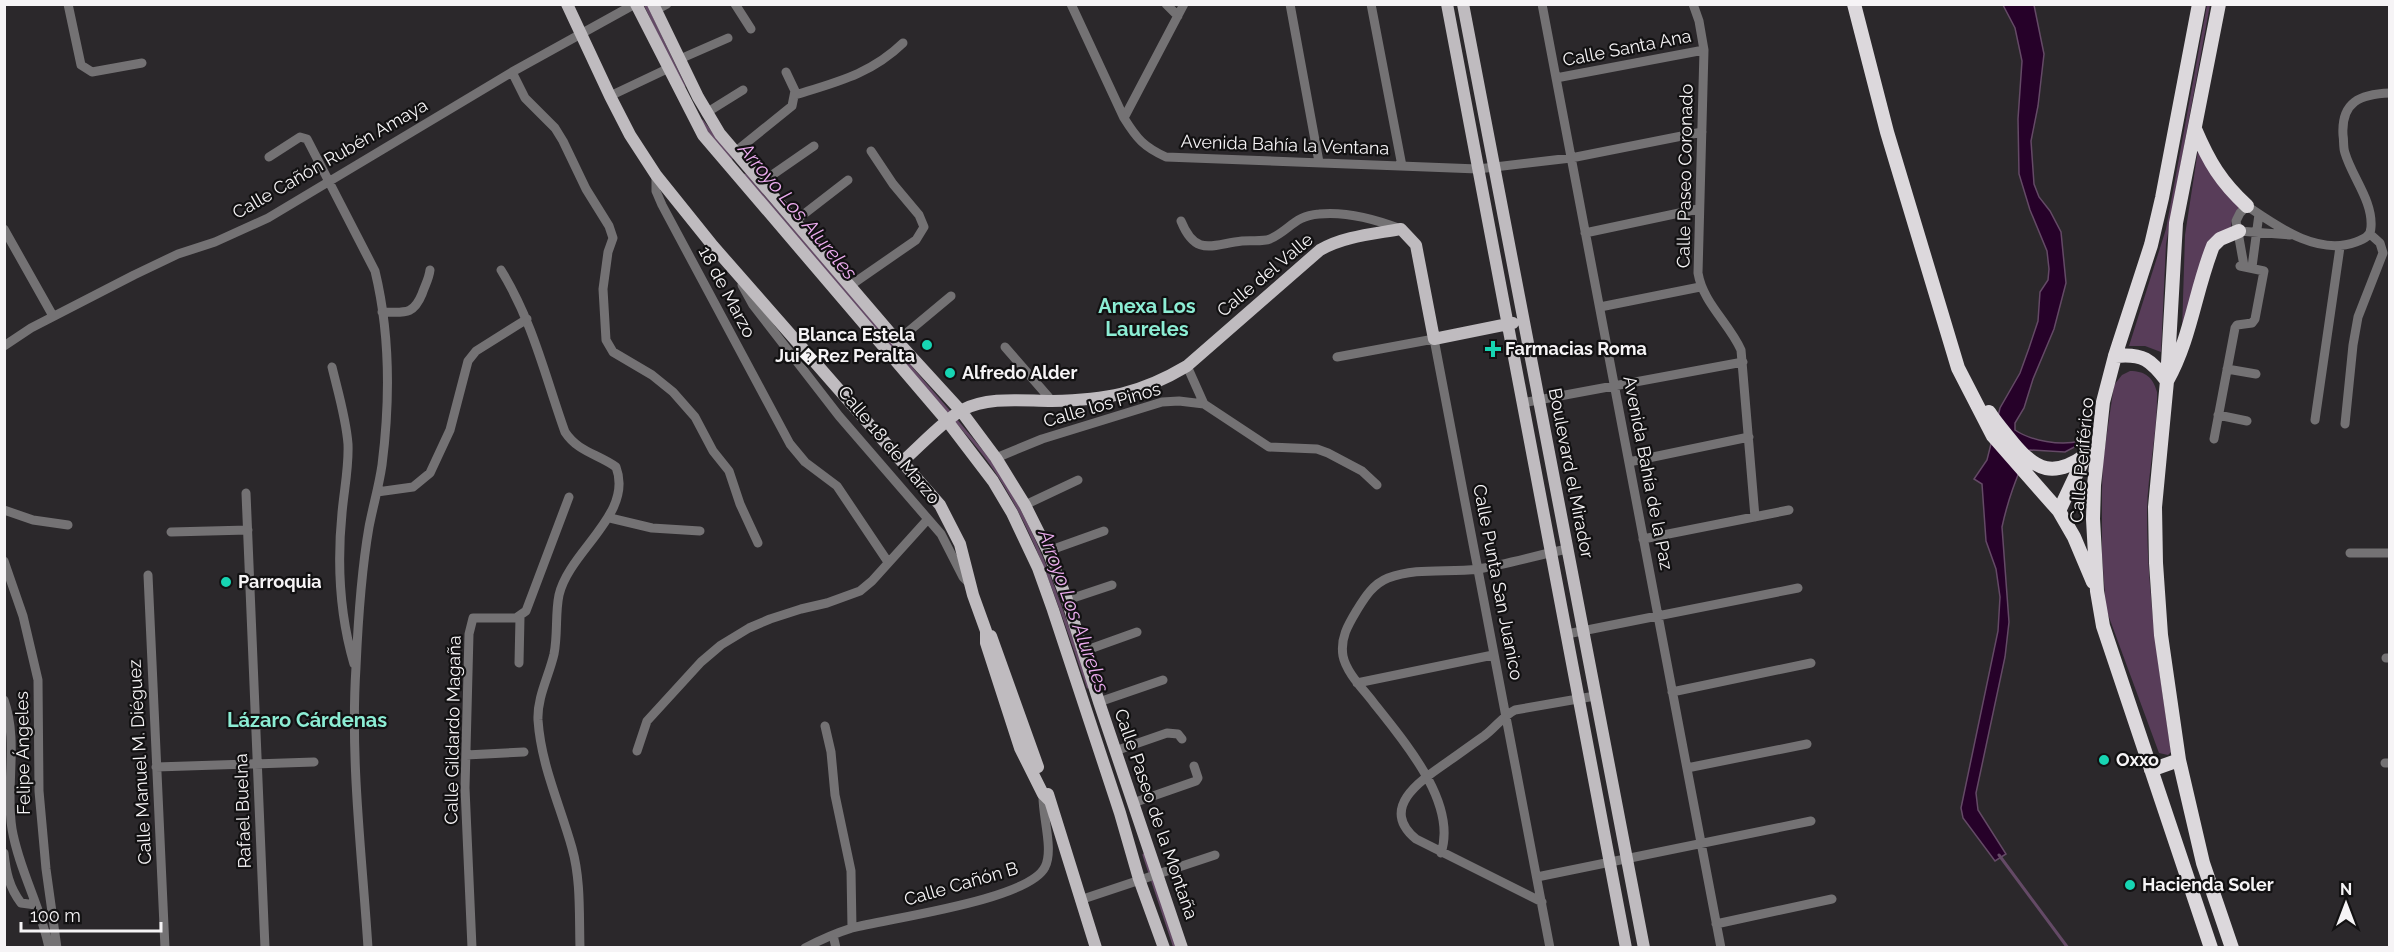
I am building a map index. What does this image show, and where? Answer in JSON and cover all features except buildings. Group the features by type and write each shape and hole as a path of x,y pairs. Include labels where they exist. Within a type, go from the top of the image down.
{"highway":[{"path":"1854,4 1887,132 1958,368 1994,436 2026,465 2058,469 2086,455"},
{"path":"1863,4 1895,132 1961,354 1994,419 2074,537 2097,591"},
{"name":"Calle Periférico","path":"2199,4 2162,198 2145,263 2106,386 2100,424 2093,519 2097,591 2103,626 2211,948"},
{"path":"2219,4 2176,223 2167,381 2155,507 2161,635 2179,760 2203,862 2232,948"},
{"path":"2213,31 2228,4"},
{"path":"2195,129 2214,171 2253,210"},
{"path":"2167,381 2179,360 2187,337 2213,246 2220,239 2239,231"},
{"path":"2115,356 2136,356 2146,359 2154,363 2167,381"},
{"path":"2059,512 2100,424"},
{"path":"2151,770 2179,760"}],"main road":[{"name":"Calle 18 de Marzo","path":"567,4 630,135 656,175 735,271 940,505 960,544 970,585 986,631 986,643 1013,728 1020,748 1047,795 1096,948"},
{"name":"Calle Paseo de la Montaña","path":"635,4 695,122 716,152 954,416 996,458 1025,505 1048,551 1067,600 1133,803 1149,876"},
{"name":"Boulevard el Mirador","path":"1447,4 1626,948"},
{"name":"Boulevard el Mirador","path":"1463,4 1644,948"},
{"name":"Calle Paseo de la Montaña","path":"659,6 706,113 735,152 897,341 954,416 1012,513 1038,568 1098,746 1149,876 1182,948"},
{"name":"Calle del Valle","path":"903,461 954,416 996,401 1103,398 1128,394 1150,386 1187,366 1320,250 1332,243 1401,229"},
{"name":"Calle Punta San Juanico","path":"1401,229 1416,244 1434,339"},
{"path":"1434,339 1523,321"},
{"path":"1149,876 1164,948"}],"street":[{"path":"68,4 81,65 86,69 92,72 142,63"},
{"name":"Calle Cañón Rubén Amaya","path":"4,346 53,316 178,254 215,242 268,218 512,72 635,4"},
{"path":"735,4 751,29"},
{"name":"Avenida Bahía la Ventana","path":"1071,4 1124,118 1135,136 1148,149 1166,157 1478,169 1571,158 1702,132"},
{"path":"1166,4 1178,16"},
{"path":"1124,118 1184,4"},
{"path":"1290,4 1319,162"},
{"path":"1371,4 1402,166"},
{"name":"Avenida Bahía de la Paz","path":"1542,4 1721,948"},
{"name":"Calle Paseo Coronado","path":"1693,4 1699,21 1704,50 1698,273 1700,287 1735,336 1741,350 1755,517"},
{"path":"680,58 728,39"},
{"path":"795,94 861,72 886,59 903,43"},
{"name":"Calle Santa Ana","path":"1556,78 1704,50"},
{"path":"610,96 667,69"},
{"path":"512,72 525,98 555,128 586,189 609,226 613,238 608,252 603,289 608,347 619,357 652,375 673,392 695,417 713,451 729,471 740,504 758,543"},
{"path":"735,152 792,106 795,94 786,72"},
{"path":"706,113 743,90"},
{"path":"2253,210 2295,236 2318,244 2340,247 2364,239 2370,234 2372,228 2370,213 2345,152 2343,129 2346,112 2355,100 2367,95 2390,93"},
{"path":"269,157 304,136 307,138 375,271 385,333 386,414 383,458 365,559 356,669 354,773 368,948"},
{"path":"762,182 814,146"},
{"path":"851,285 916,240 924,227 919,215 893,184 871,152"},
{"name":"18 de Marzo","path":"656,175 656,191 662,205 790,444 805,462 837,486 888,562"},
{"path":"795,221 848,180"},
{"path":"1586,232 1698,209"},
{"path":"2245,267 2238,216 2253,210"},
{"path":"2245,267 2256,232 2253,210"},
{"path":"1181,221 1192,241 1211,247 1241,241 1267,240 1278,235 1293,222 1306,216 1320,214 1360,216 1401,229"},
{"path":"2239,231 2295,236"},
{"path":"6,233 53,316"},
{"path":"2345,424 2358,317 2383,253 2380,243 2370,234"},
{"path":"2315,420 2340,247"},
{"path":"2214,439 2236,326 2255,319 2264,271 2245,267"},
{"path":"382,312 411,311 416,307 428,281 430,270"},
{"path":"501,270 519,300 527,319 565,432 572,443 580,449 616,467 620,483 610,518 580,553 563,583 557,611 554,654 538,711 544,760 577,870 580,948"},
{"name":"Calle 18 de Marzo","path":"735,271 753,305 839,416 941,534 963,577 970,585"},
{"path":"1600,307 1700,287"},
{"path":"897,341 951,296"},
{"path":"377,492 413,487 430,473 450,430 468,361 477,351 527,319"},
{"path":"1337,357 1434,339"},
{"name":"Calle Punta San Juanico","path":"1434,339 1550,948"},
{"path":"1005,347 1052,401"},
{"path":"1522,403 1743,362"},
{"path":"1187,366 1204,404"},
{"path":"332,367 348,440 340,551 343,611 348,645 356,669"},
{"path":"2227,369 2256,374"},
{"name":"Calle los Pinos","path":"996,458 1042,439 1162,402 1179,401 1204,404 1269,447 1317,449 1328,453 1362,471 1377,485"},
{"path":"2218,415 2247,421"},
{"path":"1629,462 1749,437"},
{"path":"1025,505 1078,480"},
{"name":"Rafael Buelna","path":"246,493 265,948"},
{"path":"519,663 520,617 526,612 569,497"},
{"path":"4,510 48,523 68,525"},
{"path":"1643,539 1789,510"},
{"path":"610,518 652,528 700,531"},
{"path":"637,751 647,721 701,662 721,645 749,628 770,619 860,591 872,581 928,519"},
{"path":"171,532 248,530"},
{"path":"1048,551 1104,531"},
{"path":"1441,853 1445,843 1445,830 1437,795 1398,734 1357,682 1343,658 1342,640 1346,627 1375,586 1386,579 1411,572 1478,569 1568,549"},
{"path":"2350,553 2390,553"},
{"name":"Felipe Ángeles","path":"4,561 23,616 38,680 39,792 46,869 57,948"},
{"name":"Calle Manuel M. Diéguez","path":"148,575 165,948"},
{"path":"1067,600 1112,585"},
{"path":"1567,634 1798,588"},
{"name":"Calle Gildardo Magaña","path":"472,948 465,755 469,634 474,618 520,617"},
{"path":"1084,651 1137,633"},
{"path":"1357,682 1493,656"},
{"path":"1672,692 1811,663"},
{"path":"1099,702 1163,680"},
{"path":"1542,902 1416,839 1403,825 1401,809 1406,797 1414,787 1497,727 1515,710 1595,696"},
{"path":"4,700 11,724 12,832 49,948"},
{"path":"825,726 831,752 835,795 851,871 852,928"},
{"path":"1115,751 1172,732 1182,739"},
{"path":"1687,768 1807,744"},
{"path":"465,755 524,752"},
{"path":"156,767 314,762"},
{"path":"1133,803 1196,782 1198,778 1194,766"},
{"name":"Calle Cañón B","path":"805,948 852,928 908,917 981,898 1020,887 1034,879 1044,869 1047,862 1047,841 1042,810 1047,795"},
{"path":"1537,878 1811,821"},
{"path":"4,853 7,876 14,893 21,903 36,905"},
{"path":"1080,900 1215,855"},
{"path":"1716,924 1832,899"},
{"path":"833,935 836,948"}],"shaded area":[{"path":"2003,5 2034,5 2044,54 2031,141 2034,184 2039,197 2050,211 2061,232 2066,283 2054,329 2033,379 2024,408 2015,423 2015,430 2038,440 2055,443 2080,441 2080,444 2065,452 2030,450 2027,453 2002,527 2009,622 2005,657 1976,793 1978,810 2006,854 1995,861 1963,818 1961,808 1998,631 2000,597 1996,569 1986,541 1982,484 1974,479 1987,460 2000,408 2020,373 2029,348 2038,321 2040,292 2048,280 2049,269 2047,251 2030,210 2019,174 2018,119 2022,61 2015,28"},
{"path":"2207,5 2210,5 2166,244 2161,352 2145,346 2129,346 2166,229"},
{"path":"2198,150 2242,208 2232,219 2231,227 2215,237 2182,332 2185,235"},
{"path":"2130,371 2148,376 2157,392 2147,515 2149,575 2171,752 2168,755 2159,753 2106,609 2102,555 2103,461 2114,385 2122,375"}],"waterway":[{"name":"Arroyo Los Alureles","path":"645,4 684,86"},
{"name":"Arroyo Los Alureles","path":"702,121 731,159"},
{"name":"Arroyo Los Alureles","path":"745,175 950,413"},
{"name":"Arroyo Los Alureles","path":"954,418 990,462 1024,520 1059,602 1088,687"},
{"name":"Arroyo Los Alureles","path":"1144,855 1175,948"},
{"path":"1999,855 2068,948"}],"place":[{"name":"Blanca Estela Jui�Rez Peralta","path":"927,345"},
{"name":"Farmacias Roma","path":"1493,349"},
{"name":"Alfredo Alder","path":"950,373"},
{"name":"Parroquia","path":"226,582"},
{"name":"Oxxo","path":"2104,760"},
{"name":"Hacienda Soler","path":"2130,885"}],"district":[{"name":"Anexa Los Laureles","path":"1147,318"},
{"name":"Lázaro Cárdenas","path":"307,720"}]}
